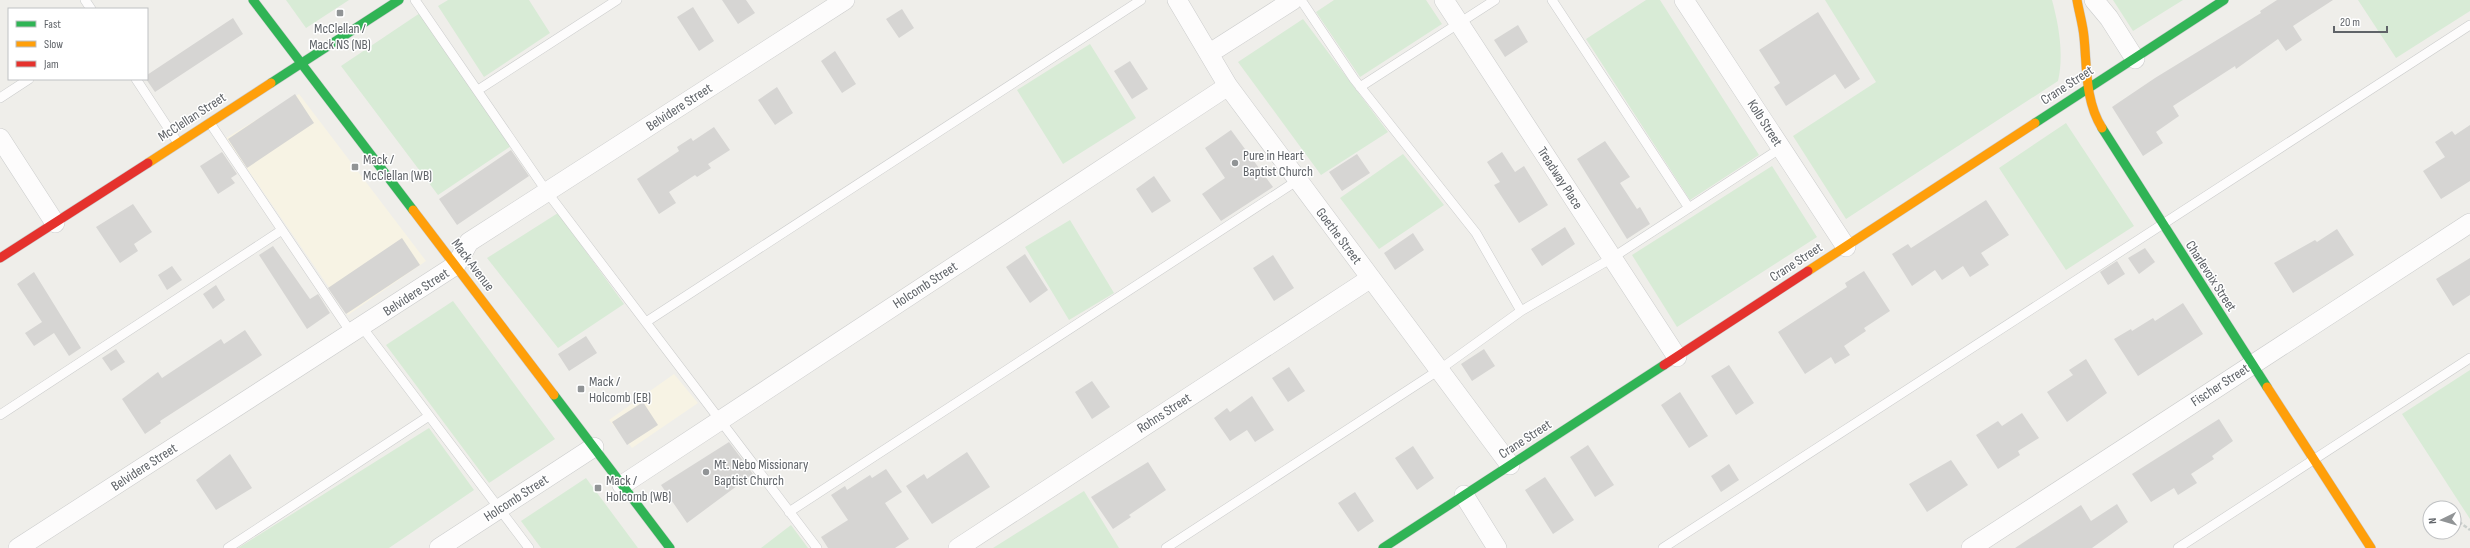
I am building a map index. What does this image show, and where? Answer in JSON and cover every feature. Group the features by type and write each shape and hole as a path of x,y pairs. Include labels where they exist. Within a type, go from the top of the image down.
{"street":[{"name":"Mack Avenue","path":"253,0 670,548"},
{"name":"McClellan Street","path":"0,258 400,0"},
{"name":"Belvidere Street","path":"18,548 456,265 469,242 845,0"},
{"name":"Goethe Street","path":"1177,0 1210,53 1228,86 1510,465"},
{"path":"1210,53 1293,0"},
{"name":"Treadway Place","path":"1444,0 1676,357"},
{"name":"Kolb Street","path":"1684,0 1846,247"},
{"name":"Charlevoix Street","path":"2077,0 2084,35 2088,89 2096,118 2161,224 2371,548"},
{"path":"2094,0 2109,18 2135,59"},
{"name":"Crane Street","path":"1383,548 2224,0"},
{"name":"Holcomb Street","path":"622,485 1228,86"},
{"path":"0,138 55,223"},
{"name":"Fischer Street","path":"1971,548 2470,223"},
{"name":"Rohns Street","path":"958,548 1371,278"},
{"name":"Holcomb Street","path":"440,548 594,447"},
{"path":"1464,495 1497,548"}],"lane":[{"path":"415,0 547,192 719,421 817,548"},
{"path":"478,90 618,0"},
{"path":"646,322 1141,0"},
{"path":"1301,0 1360,87 1476,233 1521,311"},
{"path":"1360,87 1495,0"},
{"path":"1552,0 1688,208"},
{"path":"1663,548 2470,25"},
{"path":"0,98 27,80"},
{"path":"137,80 178,144"},
{"path":"210,123 282,230 357,330 429,416 529,548"},
{"path":"1166,548 1439,370 1521,311 1612,258 1781,148"},
{"path":"789,512 1298,180"},
{"path":"0,415 282,230"},
{"path":"2178,548 2470,358"},
{"path":"228,548 429,416"}],"shaded area":[{"path":"299,94 426,261 348,315 226,138"},
{"path":"674,374 698,403 632,448 609,420"}],"green space":[{"path":"286,0 349,0 306,28"},
{"path":"448,0 529,0 550,33 484,77 438,6"},
{"path":"1334,0 1426,0 1442,24 1360,77 1316,12"},
{"path":"1646,0 1660,0 1759,155 1690,200 1586,39"},
{"path":"1825,0 2052,0 2057,20 2061,51 2058,81 1846,219 1793,136 1876,82"},
{"path":"2113,0 2183,0 2133,31"},
{"path":"2358,0 2470,0 2470,11 2396,58"},
{"path":"420,13 511,146 438,195 341,66"},
{"path":"1303,19 1388,132 1321,175 1238,62"},
{"path":"1090,44 1136,118 1063,164 1017,90"},
{"path":"2066,123 2134,226 2066,270 1999,168"},
{"path":"1403,154 1444,205 1379,249 1340,198"},
{"path":"1772,166 1817,237 1677,327 1632,255"},
{"path":"558,213 624,304 558,348 487,258"},
{"path":"1070,220 1114,293 1069,320 1025,247"},
{"path":"453,301 555,439 489,483 386,345"},
{"path":"2470,370 2470,519 2462,507 2462,500 2458,500 2402,414"},
{"path":"429,428 474,490 389,548 238,548"},
{"path":"586,478 638,548 541,548 521,521"},
{"path":"1084,491 1119,548 993,548"},
{"path":"791,525 808,548 761,548"}],"building":[{"path":"722,0 746,0 755,13 738,24"},
{"path":"2277,0 2333,0 2293,26 2302,40 2286,51 2278,39 2236,69 2235,66 2173,106 2179,116 2156,132 2163,143 2143,156 2112,107 2155,78 2261,13 2260,11"},
{"path":"693,7 714,41 699,51 677,17"},
{"path":"902,9 914,28 899,38 886,19"},
{"path":"1818,12 1860,79 1845,89 1835,74 1786,106 1774,87 1780,83 1759,50"},
{"path":"233,18 243,34 155,92 147,80 148,80 148,74"},
{"path":"1518,25 1528,42 1505,57 1494,40"},
{"path":"835,51 856,84 842,93 821,61"},
{"path":"1130,61 1148,89 1132,99 1114,71"},
{"path":"777,87 793,113 775,125 758,100"},
{"path":"295,94 314,123 247,168 228,139"},
{"path":"2470,125 2470,181 2441,199 2423,171 2445,157 2435,142 2452,131 2455,135"},
{"path":"714,127 730,150 708,164 711,168 697,177 695,175 669,192 676,203 659,214 637,179 679,151 677,147 691,138 693,141"},
{"name":"Pure in Heart Baptist Church","path":"1231,130 1273,187 1221,221 1202,194 1225,178 1205,148"},
{"path":"1605,141 1630,177 1620,183 1637,209 1640,207 1650,224 1627,239 1577,159"},
{"path":"511,150 529,176 457,225 439,199"},
{"path":"222,152 237,174 231,178 235,183 218,194 200,166"},
{"path":"1502,152 1515,172 1524,166 1548,205 1519,223 1494,185 1500,182 1487,162"},
{"path":"1357,154 1370,173 1342,191 1329,172"},
{"path":"1154,176 1171,201 1152,213 1136,189"},
{"path":"1986,200 2009,235 1981,253 1989,265 1970,277 1963,266 1942,280 1935,270 1912,286 1892,254 1908,244 1911,248"},
{"path":"133,204 152,232 134,244 138,251 120,263 96,227"},
{"path":"1565,227 1575,244 1542,266 1531,249"},
{"path":"2337,229 2354,255 2293,293 2274,263 2315,240 2317,242"},
{"path":"1413,233 1424,250 1395,270 1384,253"},
{"path":"402,238 420,265 346,314 328,288"},
{"path":"273,246 310,299 318,294 330,313 307,329 259,255"},
{"path":"2145,248 2155,262 2139,274 2128,258"},
{"path":"1025,254 1048,290 1030,303 1006,267"},
{"path":"1273,255 1294,288 1274,301 1253,268"},
{"path":"2470,258 2470,295 2453,306 2436,279"},
{"path":"2117,261 2125,274 2108,285 2100,272"},
{"path":"172,266 182,280 167,290 158,275"},
{"path":"1864,271 1890,311 1864,328 1866,331 1844,346 1850,355 1835,364 1831,357 1805,374 1778,332 1847,287 1845,283"},
{"path":"34,272 81,348 69,356 54,333 34,346 25,333 42,322 17,284"},
{"path":"216,285 225,300 213,309 203,294"},
{"path":"2183,303 2203,334 2138,376 2114,339 2131,329 2132,331 2153,318 2155,321"},
{"path":"245,330 262,355 160,421 161,423 145,434 122,399 158,372 162,378 221,339 224,344"},
{"path":"586,336 597,353 569,371 558,354"},
{"path":"116,349 125,362 111,371 102,358"},
{"path":"1484,349 1495,366 1472,381 1461,364"},
{"path":"2086,359 2107,393 2067,422 2047,392 2073,375 2069,370"},
{"path":"1729,365 1754,403 1736,415 1711,376"},
{"path":"1289,367 1305,391 1288,402 1272,378"},
{"path":"1092,381 1110,407 1092,419 1075,392"},
{"path":"1680,392 1708,436 1689,448 1661,405"},
{"path":"1252,396 1274,430 1255,442 1247,430 1230,441 1214,418 1227,408 1230,412"},
{"path":"643,402 658,425 627,445 612,422"},
{"path":"2022,413 2039,438 2018,451 2020,455 1998,469 1976,435 1998,421 2002,426"},
{"path":"2219,419 2233,441 2212,456 2214,459 2191,474 2197,483 2178,495 2174,488 2151,502 2132,474"},
{"name":"Mt. Nebo Missionary Baptist Church","path":"729,442 753,474 687,523 661,485"},
{"path":"1588,445 1614,485 1595,497 1570,457"},
{"path":"1413,446 1434,478 1417,490 1395,458"},
{"path":"967,452 990,487 932,524 906,486 924,474 927,479"},
{"path":"230,454 252,488 216,510 196,480"},
{"path":"1951,460 1968,485 1927,512 1909,484"},
{"path":"1148,462 1166,490 1129,515 1131,517 1113,529 1091,497"},
{"path":"1729,464 1739,480 1721,492 1711,476"},
{"path":"886,469 902,492 885,503 909,539 895,548 828,548 821,537 848,520 831,495 845,486 847,490 870,475 872,478"},
{"path":"1545,477 1574,520 1553,534 1525,490"},
{"path":"1355,492 1374,521 1358,532 1338,503"},
{"path":"2117,504 2128,522 2092,548 2015,548 2081,505 2091,521"}],"traffic: fast":[{"path":"253,0 413,210"},
{"path":"271,83 399,0"},
{"path":"2035,123 2224,0"},
{"path":"2102,128 2267,387"},
{"path":"1383,548 1664,365"},
{"path":"554,395 670,548"}],"traffic: slow":[{"path":"2077,0 2083,32 2088,84 2092,107 2102,128"},
{"path":"148,163 271,83"},
{"path":"1808,271 2035,123"},
{"path":"413,210 554,395"},
{"path":"2267,387 2371,548"}],"traffic: jam":[{"path":"0,258 148,163"},
{"path":"1664,365 1808,271"}],"place":[{"name":"McClellan / Mack NS (NB)","path":"340,13"},
{"name":"Pure in Heart Baptist Church","path":"1235,163"},
{"name":"Mack / McClellan (WB)","path":"355,167"},
{"name":"Mack / Holcomb (EB)","path":"581,389"},
{"name":"Mt. Nebo Missionary Baptist Church","path":"706,472"},
{"name":"Mack / Holcomb (WB)","path":"598,488"}]}
